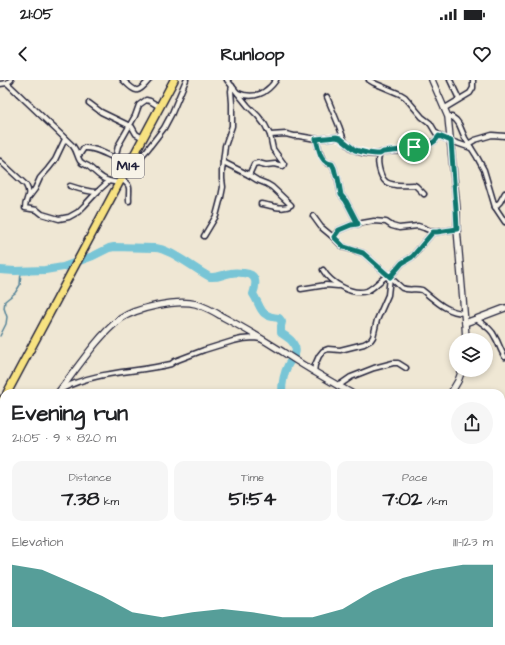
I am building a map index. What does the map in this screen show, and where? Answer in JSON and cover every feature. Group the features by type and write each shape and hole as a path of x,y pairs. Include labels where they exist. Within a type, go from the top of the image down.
{"highway":[{"name":"M14","path":"8,389 174,80"}],"street":[{"path":"123,80 135,90 142,88 149,80"},
{"path":"78,153 82,153 84,148 89,148 129,165 138,160 164,128 186,80"},
{"path":"227,80 258,116 270,135 273,149 284,165 254,164 249,174"},
{"path":"238,93 245,96 260,94 272,87 276,80"},
{"path":"369,80 405,97 422,117 430,123 439,136 471,148"},
{"path":"432,80 448,117 466,333"},
{"path":"450,80 459,99"},
{"path":"445,108 470,93 473,88 473,80"},
{"path":"0,84 9,81 73,146 82,163 109,181 120,181 127,183 129,186 129,201"},
{"path":"204,236 216,216 220,205 223,186 222,179 225,146 232,126 232,86"},
{"path":"327,97 344,141"},
{"path":"116,160 117,150 139,106 146,100 160,107"},
{"path":"89,104 101,112 133,128 136,134 143,138"},
{"path":"448,117 456,120 468,144 478,157 484,170 495,208 505,222"},
{"path":"270,135 286,134 316,139 337,137 358,151 380,154 383,152 402,150 432,143 439,136"},
{"path":"468,144 475,140 492,135 505,136"},
{"path":"65,139 55,160 40,178 28,197 25,208 38,210 42,214 59,219 69,216 78,212 109,181"},
{"path":"316,139 324,160 326,163 334,166 341,195 346,201 358,224"},
{"path":"380,154 378,162 379,170 383,179 390,184 414,185 424,194"},
{"path":"0,161 26,185 28,197"},
{"path":"223,162 272,187 291,205 288,207 280,207 261,204"},
{"path":"70,186 86,191 97,192"},
{"path":"495,208 505,193"},
{"path":"313,216 321,227 344,247 363,253 402,288 406,290 422,290 447,308 456,312 464,313"},
{"path":"334,237 339,230 351,225 380,221 386,222 396,228 418,226 433,232 457,229"},
{"path":"323,270 329,279 342,287 352,291 366,291 374,287 378,282 389,277 402,263 412,257 433,232"},
{"path":"314,372 315,365 323,351 328,349 340,350 364,344 371,340 377,320 388,295 389,277"},
{"path":"301,289 326,285 342,287"},
{"path":"61,389 96,344 115,324 127,315 174,302 196,304 228,319 265,340 314,372 344,389"},
{"path":"465,323 505,308"},
{"path":"476,319 493,333 505,357"},
{"path":"64,389 77,382 93,378 171,364 204,350 242,339 254,338 265,340"},
{"path":"338,386 351,377 374,368 393,363 398,363 406,368"},
{"path":"453,389 459,377"}],"waterway":[{"path":"0,270 45,270 63,267 114,247 159,248 173,254 210,277 233,273 244,273 251,275 255,280 253,294 262,310 267,315 279,318 282,322 281,333 291,340 295,346 296,352 284,375 282,389"},
{"path":"0,336 6,324 7,317 4,308 5,301 15,293 20,285 21,271"}],"route":[{"path":"439,136 451,141 457,229 433,232 412,257 402,263 390,277 387,276 363,253 344,247 337,242 334,237 339,230 358,224 346,201 341,195 334,166 326,163 324,160 316,139 340,138 355,150 374,154 414,147 432,143 439,136"}]}
